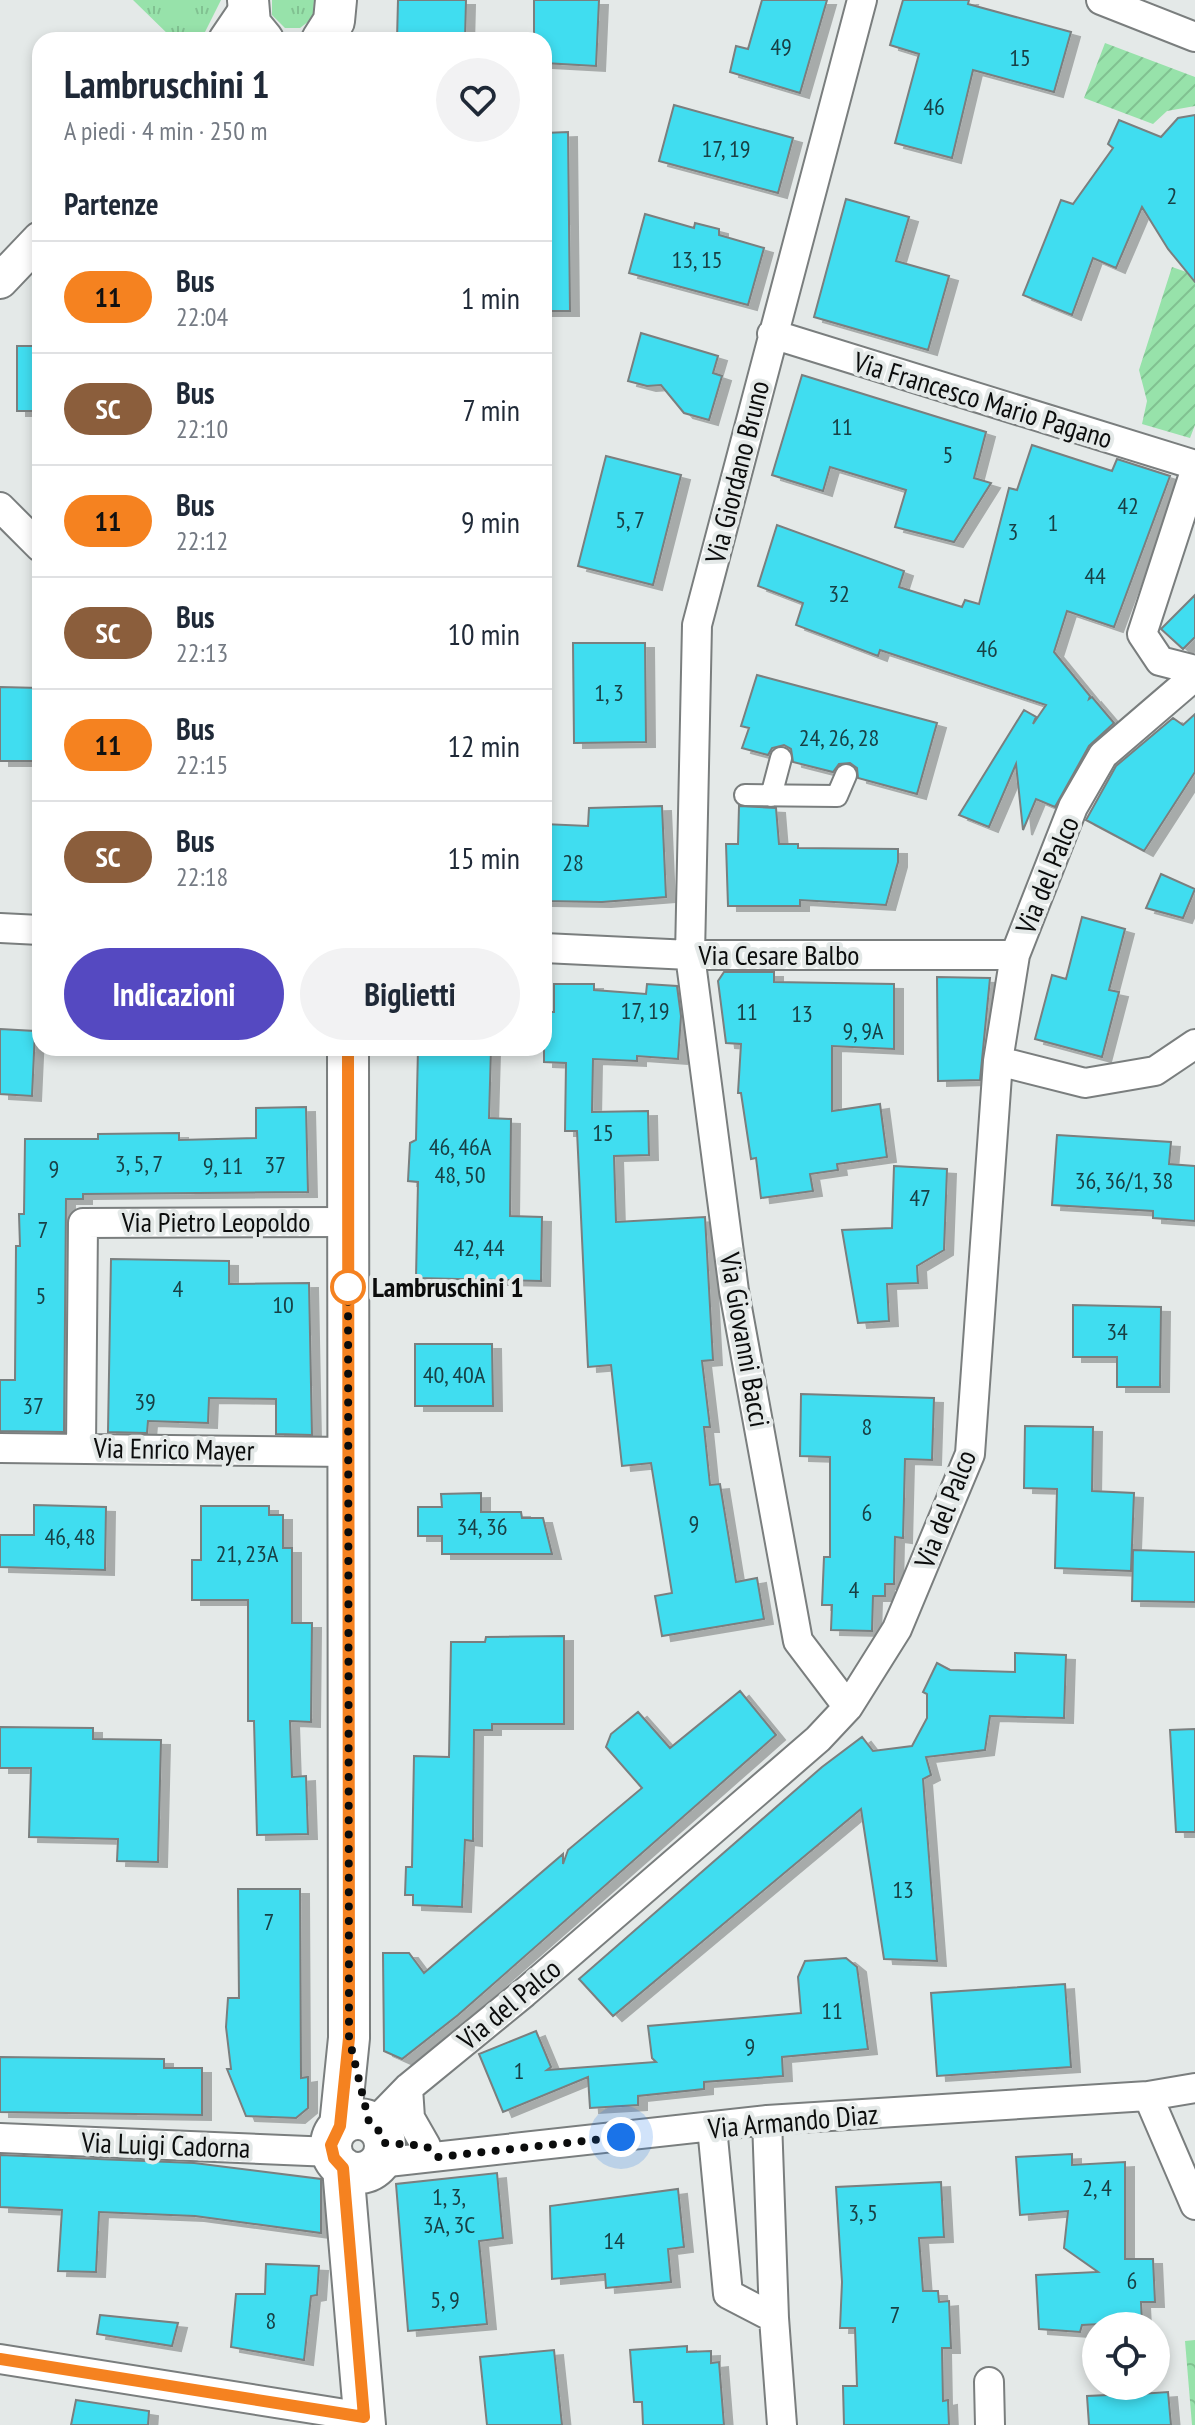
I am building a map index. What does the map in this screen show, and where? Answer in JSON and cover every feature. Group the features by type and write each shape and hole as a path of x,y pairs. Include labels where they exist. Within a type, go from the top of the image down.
{"main road":[{"path":"327,32 334,21 336,0"},
{"path":"348,1056 349,2038 361,2146 352,2255 365,2421"}],"street":[{"name":"Via Giordano Bruno","path":"690,955 697,625 862,0"},
{"path":"1107,1 1195,37"},
{"path":"0,281 32,247"},
{"name":"Via Francesco Mario Pagano","path":"772,334 1195,468"},
{"path":"1195,468 1142,634 1160,661 1195,673"},
{"path":"0,507 32,539"},
{"name":"Via del Palco","path":"361,2146 408,2088 818,1739 848,1707 897,1629 970,1454 998,1061 1015,955 1073,807 1103,755 1195,673"},
{"path":"771,796 781,758"},
{"path":"745,795 837,796 846,775"},
{"path":"0,928 32,930"},
{"name":"Via Cesare Balbo","path":"552,948 690,955 1015,955"},
{"name":"Via Giovanni Bacci","path":"690,955 734,1291 798,1641 848,1707"},
{"path":"998,1061 1085,1083 1155,1071 1192,1048"},
{"name":"Via Pietro Leopoldo","path":"81,1448 83,1223 348,1222"},
{"name":"Via Enrico Mayer","path":"0,1448 349,1452"},
{"path":"408,2088 410,2118 432,2151"},
{"name":"Via Armando Diaz","path":"361,2146 432,2151 767,2120 1148,2096 1195,2088"},
{"path":"1148,2096 1195,2205"},
{"path":"767,2120 774,2318 782,2425"},
{"path":"712,2127 728,2294 774,2318"},
{"name":"Via Luigi Cadorna","path":"0,2138 361,2146"},
{"path":"0,2359 365,2421"},
{"path":"989,2382 990,2425"}],"green space":[{"path":"133,0 221,0 205,32 166,32"},
{"path":"272,0 314,0 313,18 300,28 285,28 272,15"},
{"path":"1105,43 1195,77 1195,106 1167,111 1153,124 1084,98"},
{"path":"1172,267 1195,275 1195,425 1190,438 1142,424 1147,401 1139,370"},
{"path":"1195,2340 1195,2425 1192,2425 1185,2341"}],"building":[{"path":"398,0 466,0 465,32 397,32"},
{"path":"534,0 599,0 596,66 552,63 552,32 534,32"},
{"path":"762,0 827,0 800,93 730,72 736,46 748,49"},
{"path":"903,0 969,0 968,4 1071,32 1054,92 973,70 952,158 895,143 919,54 890,45"},
{"path":"674,105 793,138 778,193 659,161"},
{"path":"1195,115 1195,282 1168,249 1142,207 1116,268 1093,258 1072,315 1023,295 1061,200 1073,204 1113,148 1108,144 1119,120 1161,137 1178,118"},
{"path":"568,132 570,311 552,311 552,133"},
{"path":"846,199 909,217 896,261 949,276 928,350 814,317"},
{"path":"645,214 694,228 695,223 719,229 719,235 764,248 748,305 629,273"},
{"path":"641,333 718,356 713,373 722,376 709,420 684,413 661,385 647,386 628,381"},
{"path":"17,346 32,346 32,411 17,411"},
{"path":"802,375 986,432 974,478 991,483 954,542 895,527 906,490 830,467 823,491 772,475"},
{"path":"1032,445 1112,471 1117,459 1170,476 1114,627 1067,611 1054,652 1090,696 1089,699 1092,697 1114,723 1089,746 1055,807 1036,799 1023,830 1016,764 989,827 959,815 1024,710 1036,717 1033,724 1046,705 880,650 878,656 796,625 803,603 758,586 777,525 904,571 899,587 962,607 965,600 979,604 1009,488 1017,490"},
{"path":"606,456 681,475 653,585 578,566"},
{"path":"1195,595 1195,637 1183,649 1161,629"},
{"path":"573,643 645,643 646,742 574,743"},
{"path":"757,675 937,723 917,794 858,778 857,768 850,763 839,764 833,772 793,762 791,749 784,745 772,748 768,755 742,748 749,728 741,726"},
{"path":"0,687 32,688 32,761 0,761"},
{"path":"1195,714 1195,772 1144,851 1086,820 1116,766 1173,718 1183,725"},
{"path":"662,806 666,897 602,902 552,901 552,824 588,826 589,808"},
{"path":"739,806 776,808 779,844 798,844 798,848 898,849 898,862 886,905 800,900 800,906 728,906 726,844 738,844"},
{"path":"1161,874 1195,889 1183,918 1146,908"},
{"path":"1082,917 1125,929 1109,990 1119,992 1102,1057 1035,1039 1052,975 1066,979"},
{"path":"724,972 774,972 774,982 894,984 894,1049 832,1046 832,1111 880,1104 887,1157 837,1164 838,1170 810,1174 813,1191 761,1198 756,1158 751,1159 741,1093 738,1093 741,1044 726,1043 718,981"},
{"path":"937,977 990,978 980,1080 938,1081"},
{"path":"554,984 594,984 594,990 646,994 647,984 677,986 681,1016 678,1059 637,1056 637,1061 593,1059 592,1112 648,1111 649,1155 614,1156 616,1222 705,1217 713,1360 702,1361 710,1427 704,1427 710,1485 720,1484 736,1582 757,1578 764,1619 662,1636 655,1596 672,1593 651,1463 622,1466 611,1365 588,1367 577,1131 565,1131 566,1063 544,1062 544,1056 552,1056"},
{"path":"0,1029 32,1031 32,1096 0,1094"},
{"path":"418,1056 491,1056 489,1118 511,1119 510,1216 542,1217 541,1281 416,1278 418,1182 408,1181 410,1143 416,1140"},
{"path":"306,1107 308,1192 83,1194 83,1199 66,1199 64,1432 0,1431 0,1380 15,1380 16,1246 20,1246 19,1214 24,1214 25,1139 98,1139 98,1134 179,1133 179,1140 256,1138 256,1108"},
{"path":"1057,1135 1171,1142 1169,1164 1195,1166 1195,1221 1153,1218 1153,1211 1052,1205"},
{"path":"894,1166 947,1169 944,1250 917,1266 918,1283 887,1284 889,1321 858,1323 842,1230 892,1228"},
{"path":"111,1259 229,1261 229,1284 309,1283 312,1435 276,1434 276,1399 209,1398 208,1423 148,1421 147,1433 108,1432"},
{"path":"1073,1305 1161,1307 1160,1387 1117,1387 1117,1357 1073,1357"},
{"path":"415,1344 492,1344 493,1406 415,1406"},
{"path":"801,1394 934,1398 932,1460 905,1459 903,1538 895,1537 894,1584 885,1584 885,1596 873,1596 872,1631 831,1630 832,1605 822,1605 824,1557 830,1557 830,1457 800,1456"},
{"path":"1025,1426 1093,1427 1092,1491 1134,1493 1131,1571 1055,1568 1057,1489 1024,1488"},
{"path":"481,1493 481,1512 521,1512 522,1518 543,1518 552,1554 442,1554 442,1536 418,1536 418,1507 442,1507 441,1494"},
{"path":"34,1505 106,1507 105,1570 0,1567 0,1535 34,1535"},
{"path":"201,1506 269,1506 269,1515 283,1515 283,1548 292,1548 292,1623 312,1623 311,1722 290,1721 292,1777 306,1776 308,1834 257,1835 254,1721 248,1721 248,1600 192,1600 192,1560 201,1560"},
{"path":"1133,1550 1195,1552 1195,1602 1132,1601"},
{"path":"564,1636 564,1724 492,1724 492,1730 474,1730 473,1841 465,1840 462,1907 413,1905 413,1895 405,1895 406,1867 412,1867 414,1756 449,1757 451,1642 485,1642 486,1637"},
{"path":"1015,1653 1066,1655 1064,1718 990,1716 985,1750 926,1757 931,1775 923,1779 937,1961 884,1959 861,1809 613,2016 579,1979 822,1767 862,1737 873,1751 912,1746 927,1718 927,1694 923,1692 937,1663 950,1670 1015,1672"},
{"path":"740,1691 776,1735 458,2015 402,2059 384,2051 383,1953 409,1953 424,1973 563,1854 563,1864 568,1850 642,1788 606,1747 611,1734 638,1712 670,1748"},
{"path":"0,1727 93,1728 93,1739 161,1740 158,1862 117,1861 118,1839 29,1837 31,1768 0,1768"},
{"path":"1195,1729 1195,1832 1176,1832 1170,1730"},
{"path":"238,1889 300,1889 301,2078 308,2077 308,2108 296,2118 246,2116 227,2069 231,2069 226,2027 228,1998 239,1998"},
{"path":"846,1958 857,1967 868,2049 782,2057 783,2076 704,2082 704,2089 638,2096 638,2105 590,2108 588,2077 503,2112 479,2054 536,2031 551,2067 547,2070 656,2062 652,2058 648,2026 801,2013 798,1977 805,1961"},
{"path":"1065,1984 1071,2067 937,2076 931,1993"},
{"path":"0,2057 164,2059 164,2068 202,2068 202,2115 0,2112"},
{"path":"1072,2154 1072,2165 1125,2162 1125,2259 1153,2259 1155,2302 1141,2302 1142,2312 1082,2312 1080,2332 1039,2329 1036,2275 1098,2272 1064,2248 1068,2211 1020,2215 1016,2157"},
{"path":"0,2155 194,2163 321,2179 321,2233 195,2216 99,2212 96,2272 58,2271 62,2210 0,2207"},
{"path":"497,2173 503,2238 479,2241 487,2324 408,2331 396,2184"},
{"path":"941,2182 944,2237 919,2238 923,2291 938,2291 939,2302 949,2301 951,2348 942,2348 943,2401 948,2400 949,2425 844,2425 843,2386 857,2386 855,2328 840,2328 842,2282 836,2187"},
{"path":"678,2189 684,2247 668,2249 671,2282 606,2288 605,2274 552,2279 550,2206"},
{"path":"266,2264 319,2266 317,2295 311,2296 304,2360 231,2347 236,2294 265,2294"},
{"path":"100,2315 178,2323 172,2346 97,2334"},
{"path":"687,2346 687,2352 711,2351 711,2363 719,2362 724,2425 643,2425 642,2402 634,2402 630,2350"},
{"path":"554,2350 562,2425 487,2425 480,2357"},
{"path":"76,2400 149,2411 148,2425 71,2425"},
{"path":"1087,2400 1169,2400 1171,2425 1089,2425"}],"bus line":[{"name":"11","path":"0,2359 364,2417 343,2168 334,2158 331,2145 340,2126 349,2038 348,1056"}],"place":[{"name":"Lambruschini 1","path":"348,1287"}],"route":[{"path":"348,1287 348,1280 349,2038 369,2122 376,2127 385,2143 426,2146 438,2157 621,2137"}]}
